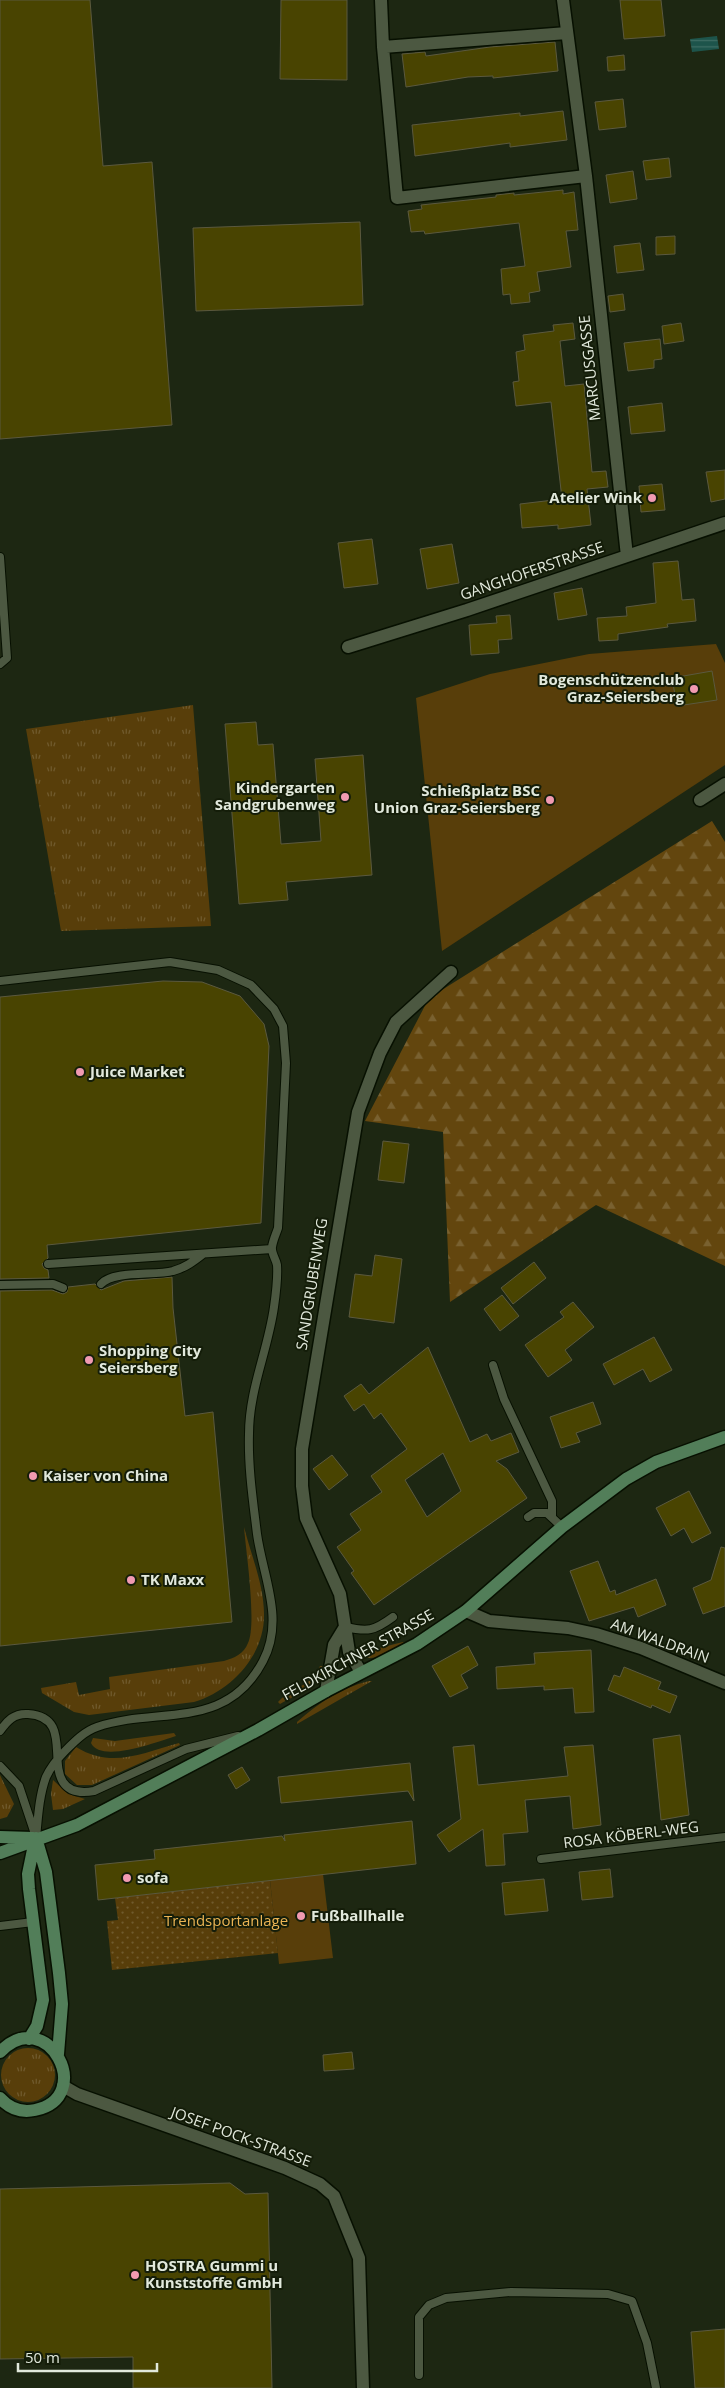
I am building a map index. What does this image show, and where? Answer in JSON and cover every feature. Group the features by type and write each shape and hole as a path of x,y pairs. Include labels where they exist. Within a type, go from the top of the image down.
{"street":[{"path":"381,0 383,47 397,198 586,176"},
{"name":"MARCUSGASSE","path":"563,0 586,176 627,556"},
{"path":"383,47 567,33"},
{"name":"GANGHOFERSTRASSE","path":"348,647 467,610 725,523"},
{"path":"700,800 725,784"},
{"name":"SANDGRUBENWEG","path":"361,1672 349,1652 340,1594 306,1518 302,1486 302,1449 358,1112 380,1053 396,1022 451,972"},
{"name":"FELDKIRCHNER STRASSE","path":"0,1853 77,1824 258,1730 361,1672 417,1644 466,1611 562,1527 626,1479 656,1462 725,1436"},
{"name":"AM WALDRAIN","path":"466,1611 489,1621 568,1628 596,1634 642,1648 725,1683"},
{"path":"326,1691 334,1645 345,1626"},
{"name":"FELDKIRCHNER STRASSE","path":"0,1837 36,1838"},
{"path":"29,2038 37,2026 43,2000 28,1874 36,1838"},
{"path":"0,2099 16,2109 38,2110 55,2099 63,2086 64,2073 58,2054 62,2004 59,1973 46,1872 36,1838"},
{"path":"0,2052 14,2041 29,2038 43,2042 58,2054"},
{"name":"JOSEF POCK-STRASSE","path":"63,2086 77,2094 285,2168 320,2184 334,2196 359,2258 362,2388"}],"lane":[{"path":"0,557 7,658 0,664"},
{"path":"0,982 170,962 218,970 252,984 274,1008 283,1026 286,1063 278,1228 272,1249 277,1262 275,1305 271,1328 252,1394 248,1434 257,1534 273,1604 274,1624 268,1650 253,1677 226,1702 210,1709 173,1717 125,1721 96,1727 78,1738 59,1758 46,1778 36,1838"},
{"path":"48,1264 272,1249"},
{"path":"101,1284 104,1280 115,1277 172,1272 188,1266 203,1254"},
{"path":"0,1285 53,1284 64,1288"},
{"path":"493,1366 504,1399 552,1501 552,1516"},
{"path":"528,1517 534,1513 547,1513 562,1527"},
{"path":"345,1626 364,1631 374,1629 393,1617"},
{"path":"0,1731 11,1718 22,1714 33,1714 44,1719 52,1726 57,1739 59,1774 64,1783 73,1790 82,1793 94,1791 186,1749 258,1730"},
{"path":"0,1758 3,1769 19,1786 36,1838"},
{"name":"ROSA KÖBERL-WEG","path":"541,1859 725,1838"},
{"path":"0,1926 33,1922"},
{"path":"419,2375 419,2317 429,2305 446,2298 512,2292 608,2294 632,2301 647,2343 656,2388"}],"green space":[{"name":"Schießplatz BSC Union Graz-Seiersberg","path":"716,644 725,663 725,765 442,951 416,698 490,674 589,654"},
{"path":"193,705 211,926 61,931 26,729"},
{"path":"712,821 725,842 725,1266 596,1205 450,1302 443,1132 365,1121 429,998"},
{"path":"244,1527 260,1581 264,1614 263,1629 259,1644 252,1657 233,1680 208,1697 194,1702 89,1715 74,1712 42,1693 41,1688 76,1682 79,1695 110,1689 109,1677 224,1661 241,1653 248,1643 251,1620"},
{"path":"403,1642 405,1644 382,1656 370,1658 364,1657 359,1653"},
{"path":"320,1666 323,1666 321,1673 313,1684 280,1704 278,1702 314,1678"},
{"path":"372,1681 297,1724 305,1715 330,1697"},
{"path":"174,1733 176,1736 144,1746 118,1751 97,1749 91,1743 93,1738 115,1741"},
{"path":"179,1743 180,1745 92,1785 77,1785 65,1774 65,1761 76,1747 89,1754 115,1758 140,1754"},
{"path":"0,1775 14,1804 7,1817 0,1819"},
{"path":"53,1780 68,1794 85,1799 63,1809 53,1810 51,1794"},
{"name":"Fußballhalle","path":"323,1874 333,1958 279,1964 270,1880"},
{"name":"Trendsportanlage","path":"270,1880 278,1953 112,1970 107,1921 118,1920 115,1898"},
{"path":"23,2048 33,2048 43,2052 51,2060 55,2075 51,2090 43,2098 33,2102 23,2102 13,2098 5,2090 1,2080 1,2070 5,2060 13,2052"}],"water":[{"path":"717,36 719,49 692,52 690,39"}],"building":[{"path":"0,0 90,0 103,166 152,162 172,425 0,439"},
{"path":"281,0 347,0 347,80 280,79"},
{"path":"620,0 661,0 665,36 624,39"},
{"path":"555,42 558,71 493,78 493,76 468,77 406,87 402,54 425,52 426,56 490,47"},
{"path":"624,55 625,70 608,71 607,57"},
{"path":"623,99 626,127 599,130 595,102"},
{"path":"563,111 567,140 510,147 510,143 415,156 412,125 520,113 520,116"},
{"path":"669,158 671,177 646,180 643,161"},
{"path":"633,171 637,199 610,203 606,175"},
{"path":"563,190 563,194 574,192 578,230 566,231 571,267 537,272 540,291 529,293 530,302 511,304 510,294 503,295 501,269 525,266 519,223 425,234 424,231 411,232 408,211 422,209 421,205 496,197 496,195 514,193 514,195"},
{"path":"360,222 363,305 196,311 193,228"},
{"path":"675,236 675,254 656,255 656,237"},
{"path":"640,243 644,270 617,273 614,246"},
{"path":"623,294 625,310 610,312 608,296"},
{"path":"573,323 575,339 560,341 565,386 584,384 592,472 606,471 608,487 587,489 591,525 558,529 558,525 522,528 520,504 562,499 551,402 516,406 513,382 519,381 516,352 525,350 523,335 554,331 553,325"},
{"path":"681,323 684,341 664,344 662,326"},
{"path":"660,339 662,359 654,360 654,368 628,371 624,343"},
{"path":"662,403 665,431 631,434 628,407"},
{"path":"725,470 725,499 711,502 706,472"},
{"path":"662,484 665,510 641,512 639,486"},
{"path":"372,539 378,584 344,588 338,543"},
{"path":"452,544 459,583 427,589 420,549"},
{"path":"678,561 682,600 694,599 696,621 667,624 668,627 618,634 618,640 599,641 597,618 627,616 626,607 656,603 653,563"},
{"path":"582,588 587,615 558,620 554,593"},
{"path":"510,615 512,639 498,640 499,653 471,655 469,625 497,623 496,616"},
{"name":"Bogenschützenclub Graz-Seiersberg","path":"712,671 717,700 677,706 672,678"},
{"path":"256,722 258,745 273,744 281,844 321,841 315,759 363,755 372,875 286,882 288,900 239,904 225,724"},
{"path":"163,981 202,982 240,996 264,1024 269,1046 261,1223 47,1245 48,1258 42,1264 48,1270 49,1278 0,1279 0,997"},
{"path":"383,1141 409,1144 404,1183 378,1180"},
{"path":"375,1255 402,1259 394,1323 349,1317 355,1274 372,1276"},
{"path":"534,1262 546,1278 513,1304 501,1288"},
{"path":"172,1277 173,1308 185,1416 213,1412 232,1622 0,1646 0,1291 52,1290 63,1294 67,1292 68,1287 95,1284 101,1290 124,1281"},
{"path":"502,1295 519,1316 500,1331 484,1309"},
{"path":"573,1302 594,1327 565,1350 572,1360 548,1377 525,1345 564,1317 560,1312"},
{"path":"654,1337 672,1370 650,1382 643,1369 614,1385 603,1364"},
{"path":"428,1347 470,1442 487,1434 491,1441 511,1433 519,1452 496,1461 507,1469 527,1498 374,1605 351,1573 354,1571 337,1547 361,1530 350,1514 382,1492 371,1476 407,1449 381,1413 374,1419 364,1404 354,1411 344,1396 361,1384 369,1394","holes":["443,1453 461,1491 427,1517 405,1480"]},
{"path":"593,1402 601,1424 576,1433 580,1442 561,1448 550,1417"},
{"path":"332,1455 348,1475 329,1490 313,1469"},
{"path":"689,1491 711,1533 692,1543 684,1528 671,1536 656,1508"},
{"path":"721,1547 725,1548 725,1606 703,1614 693,1588 711,1580"},
{"path":"598,1561 610,1592 615,1590 616,1595 656,1579 666,1605 638,1617 634,1607 589,1621 570,1571"},
{"path":"468,1646 478,1665 461,1675 468,1688 450,1697 432,1666"},
{"path":"591,1650 594,1712 575,1713 573,1688 544,1690 544,1686 497,1689 496,1667 535,1664 534,1653"},
{"path":"624,1667 661,1682 658,1689 677,1696 670,1713 652,1705 651,1708 608,1690 614,1675 620,1677"},
{"path":"680,1735 689,1815 661,1820 653,1739"},
{"path":"474,1745 478,1785 568,1776 564,1747 593,1745 601,1825 573,1829 570,1796 525,1800 528,1832 503,1834 505,1865 486,1866 483,1829 449,1852 437,1835 461,1819 453,1747"},
{"path":"410,1763 414,1801 408,1791 281,1803 278,1777"},
{"path":"242,1767 250,1780 236,1789 228,1775"},
{"path":"412,1821 416,1864 98,1900 95,1865 155,1859 154,1850 282,1836 285,1841 284,1835"},
{"path":"610,1869 613,1897 582,1900 579,1872"},
{"path":"544,1879 548,1911 505,1915 502,1883"},
{"path":"352,2052 354,2069 324,2071 323,2055"},
{"name":"HOSTRA Gummi u Kunststoffe GmbH","path":"230,2183 245,2194 268,2193 272,2388 133,2388 133,2357 0,2359 0,2189"},
{"path":"725,2329 725,2388 695,2388 691,2332"}],"place":[{"name":"Atelier Wink","path":"652,498"},
{"name":"Bogenschützenclub Graz-Seiersberg","path":"694,689"},
{"name":"Kindergarten Sandgrubenweg","path":"345,797"},
{"name":"Schießplatz BSC Union Graz-Seiersberg","path":"550,800"},
{"name":"Juice Market","path":"80,1072"},
{"name":"Shopping City Seiersberg","path":"89,1360"},
{"name":"Kaiser von China","path":"33,1476"},
{"name":"TK Maxx","path":"131,1580"},
{"name":"sofa","path":"127,1878"},
{"name":"Fußballhalle","path":"301,1916"},
{"name":"HOSTRA Gummi u Kunststoffe GmbH","path":"135,2275"}]}
